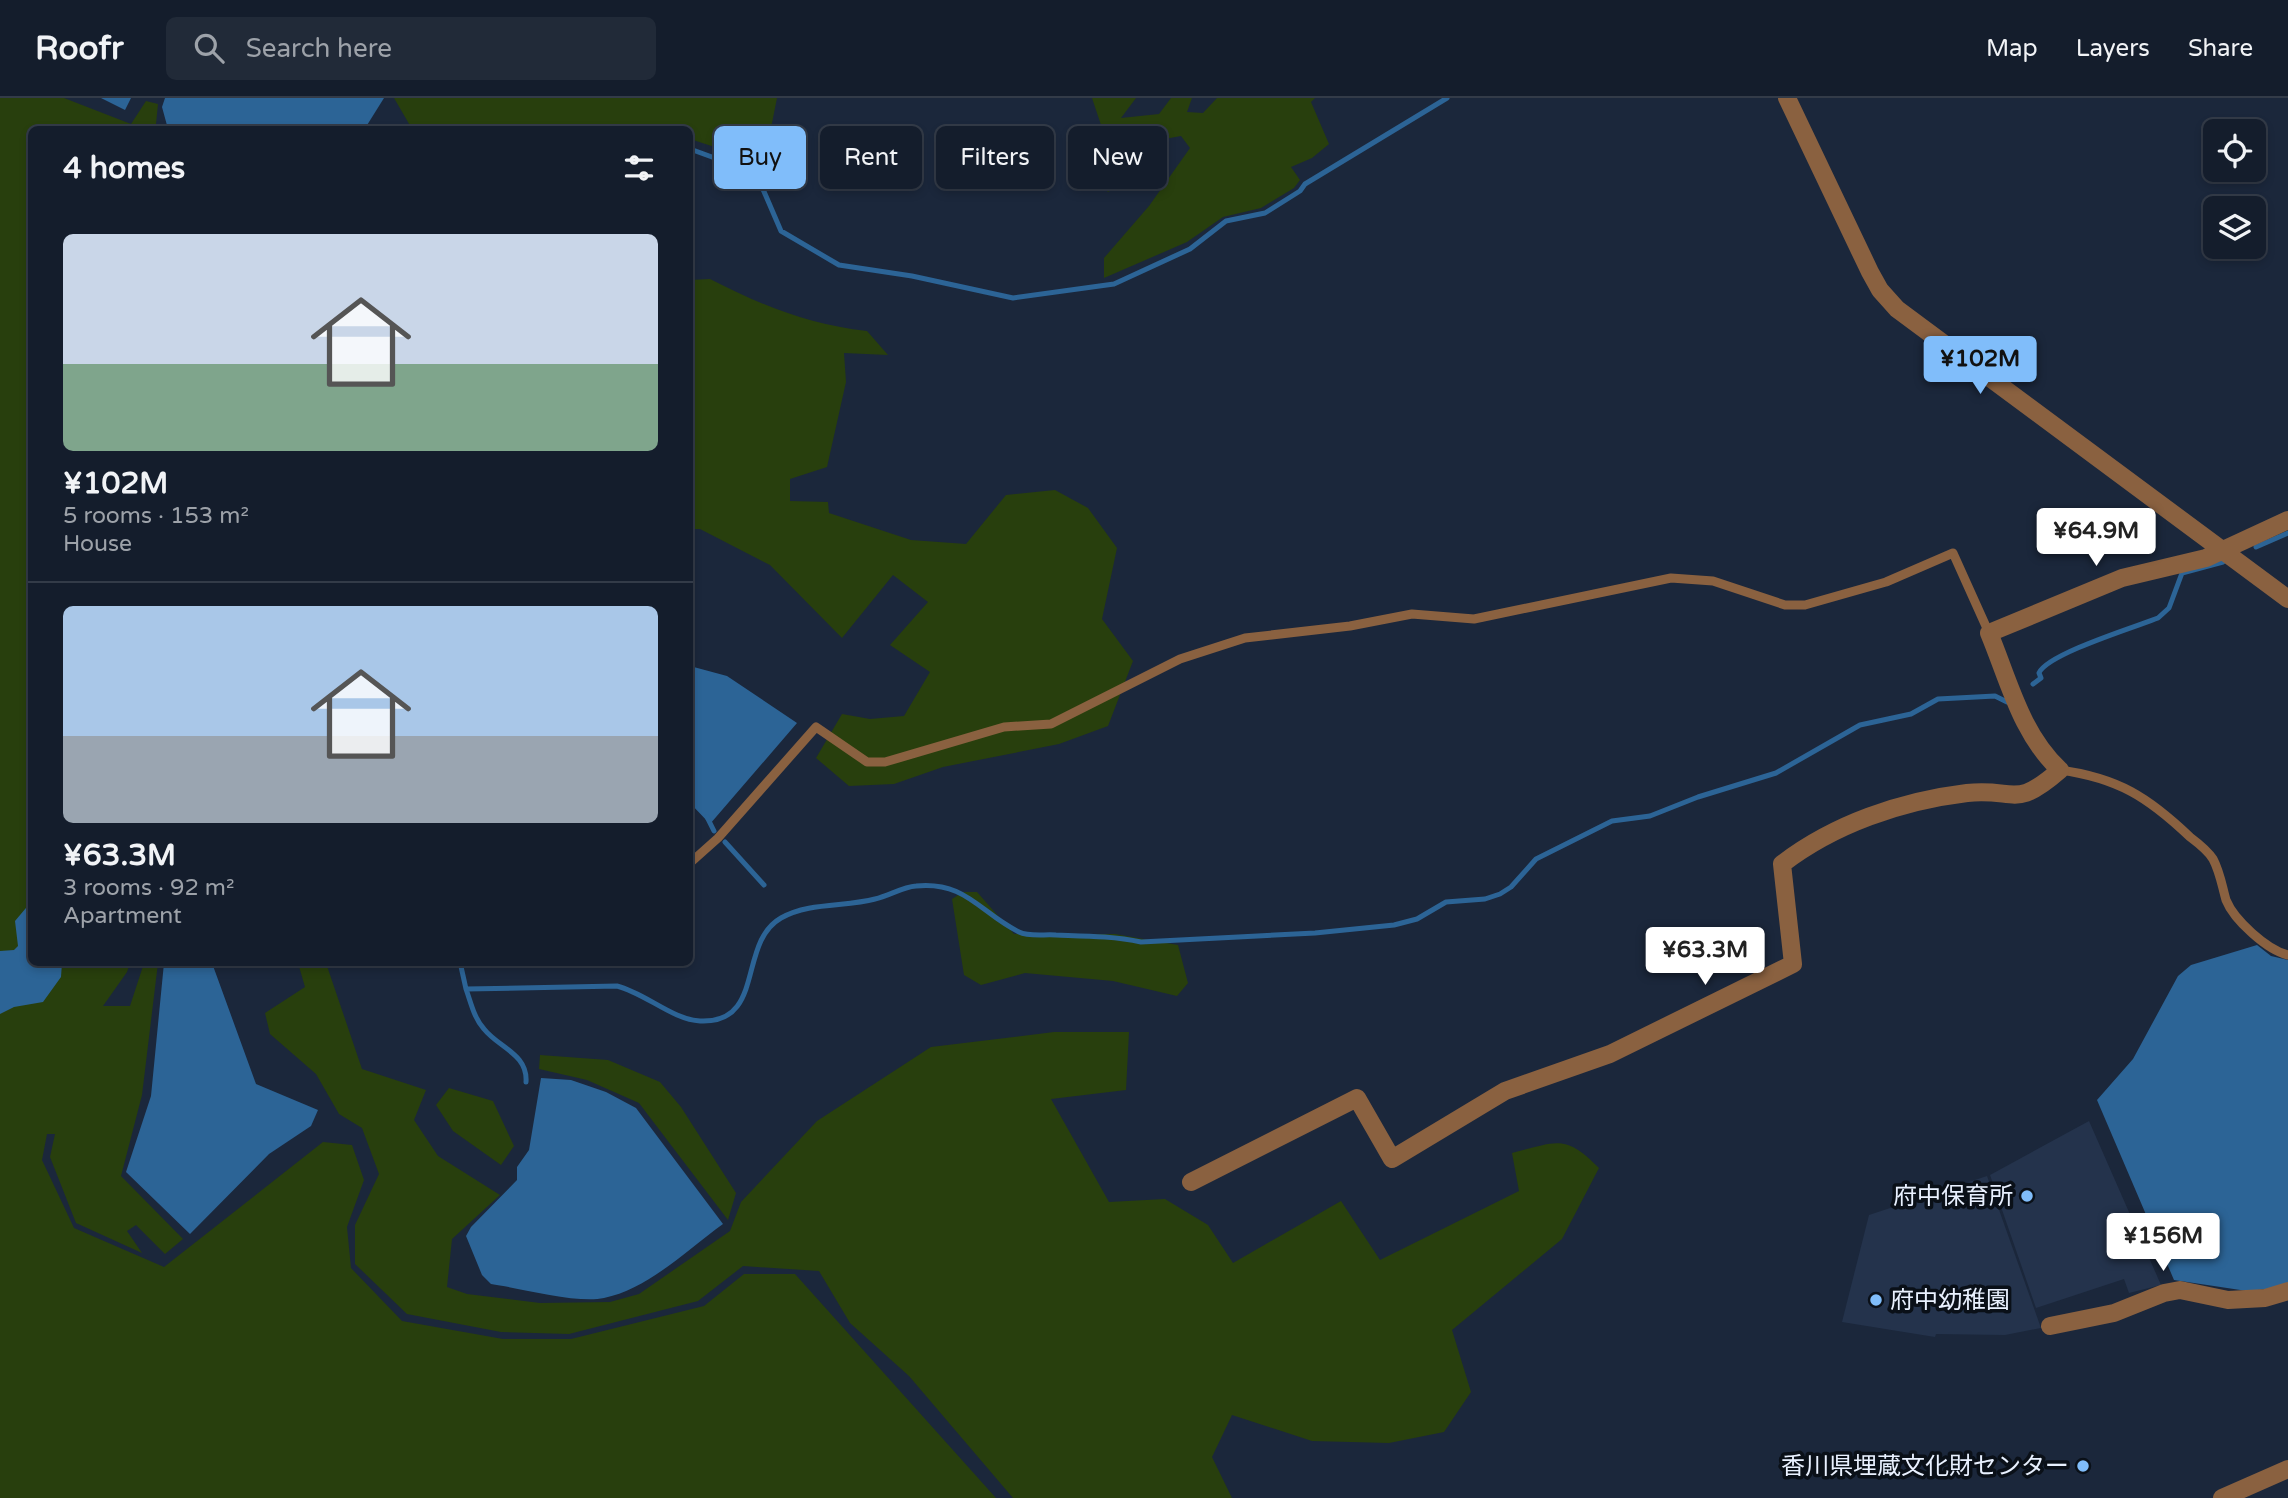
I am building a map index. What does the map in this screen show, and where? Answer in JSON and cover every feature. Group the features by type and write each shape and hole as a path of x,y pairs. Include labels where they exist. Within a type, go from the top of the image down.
{"street":[{"path":"1787,98 1870,272 1880,290 1897,309 2288,599"},
{"path":"1191,1182 1357,1098 1392,1159 1505,1091 1610,1055 1793,964 1782,864 1798,851 1875,813 1968,793 2017,797 2037,790 2060,770 2041,752 2027,730 1989,633 2122,578 2206,558 2288,520"},
{"path":"2050,1326 2114,1313 2164,1293 2180,1290 2228,1300 2265,1298 2288,1292"},
{"path":"2222,1498 2288,1469"}],"lane":[{"path":"693,860 718,838 816,727 867,762 886,762 1004,727 1051,724 1180,659 1245,638 1350,626 1412,614 1475,619 1671,578 1713,581 1785,605 1805,606 1886,582 1953,552 1989,633"},
{"path":"2060,770 2091,774 2133,790 2180,827 2212,857 2227,903 2259,940 2276,952 2288,955"}],"shaded area":[{"path":"2089,1121 2161,1285 2129,1293 2124,1279 2036,1308 1990,1175"},
{"path":"1987,1176 2041,1328 2005,1335 1936,1334 1935,1337 1842,1322 1869,1215"}],"green space":[{"path":"0,98 64,98 131,124 146,101 158,104 158,126 28,126 28,966 129,966 103,1006 130,1006 143,966 158,966 142,1095 121,1176 183,1239 165,1254 136,1225 127,1231 142,1253 76,1223 50,1157 55,1134 47,1134 42,1160 74,1228 164,1267 323,1142 352,1145 364,1180 347,1227 351,1268 402,1321 503,1339 571,1339 704,1306 744,1274 795,1274 996,1498 0,1498"},
{"path":"394,98 777,98 771,126 714,126 714,147 693,140 693,126 410,126"},
{"path":"1092,98 1136,98 1121,118 1159,114 1171,98 1192,98 1187,112 1203,113 1217,98 1315,98 1311,102 1329,144 1312,158 1291,167 1300,180 1294,188 1261,208 1223,217 1187,242 1104,278 1104,258 1161,189 1167,189 1167,181 1190,148 1181,136 1167,139 1167,126 1101,126"},
{"path":"710,279 805,319 867,331 888,355 844,353 846,382 827,467 790,479 790,501 828,502 829,513 911,540 966,544 1006,495 1055,490 1088,508 1117,548 1102,619 1133,661 1108,726 1059,744 943,767 894,784 849,786 816,758 842,714 870,719 904,716 930,672 890,645 928,602 893,575 842,638 770,565 700,529 693,529 693,280"},
{"path":"963,892 977,892 1014,934 1115,934 1178,945 1188,983 1177,996 1113,981 1025,973 981,985 964,975 952,899"},
{"path":"299,966 327,966 362,1069 426,1090 414,1120 438,1156 500,1195 452,1239 447,1287 467,1294 540,1303 610,1302 639,1294 730,1231 741,1202 817,1121 931,1047 1054,1032 1129,1032 1126,1090 1051,1099 1109,1202 1165,1199 1208,1225 1233,1263 1341,1201 1380,1260 1519,1191 1512,1153 1559,1143 1577,1149 1599,1168 1562,1239 1452,1330 1471,1392 1444,1432 1389,1443 1312,1441 1232,1415 1212,1457 1232,1498 1013,1498 909,1376 850,1323 819,1271 743,1266 698,1301 569,1334 501,1332 407,1314 355,1264 355,1225 379,1174 362,1128 339,1114 316,1074 270,1034 265,1013 305,987"},
{"path":"540,1055 608,1060 660,1082 681,1107 736,1193 728,1220 639,1103 587,1080 539,1069"},
{"path":"449,1088 493,1101 514,1146 501,1165 453,1131 436,1105"}],"water":[{"path":"101,98 131,98 125,110"},
{"path":"165,98 384,98 366,126 167,126 162,107"},
{"path":"693,667 727,676 797,723 710,824 693,806"},
{"path":"28,906 28,966 62,966 61,977 43,1002 14,1007 0,1014 0,951 14,950 18,946 15,921"},
{"path":"2257,945 2271,956 2288,960 2288,1287 2247,1291 2174,1280 2097,1100 2133,1059 2178,976 2191,965"},
{"path":"164,966 213,966 256,1084 318,1110 311,1126 269,1154 190,1234 126,1172 151,1096"},
{"path":"541,1078 571,1080 606,1092 636,1108 723,1224 651,1277 604,1298 579,1299 491,1284 482,1275 466,1236 471,1227 517,1180 517,1167 529,1150"}],"waterway":[{"path":"693,150 756,173 781,231 839,265 912,276 1013,298 1114,284 1190,249 1226,221 1265,213 1300,191 1305,184 1447,98"},
{"path":"2256,547 2288,533"},
{"path":"2033,684 2041,678 2039,673 2045,666 2058,658 2158,618 2169,608 2182,573 2223,562"},
{"path":"461,966 466,989 617,986 680,1016 700,1021 721,1018 734,1010 743,996 759,945 768,930 781,918 803,909 875,899 916,886 948,888 960,893 1005,924 1023,934 1032,935 1099,937 1141,942 1315,933 1394,925 1417,919 1446,902 1485,899 1500,894 1511,887 1536,859 1612,821 1650,816 1698,797 1776,773 1860,725 1911,714 1938,699 1995,696 2007,702"},
{"path":"707,817 714,831"},
{"path":"725,842 764,885"},
{"path":"466,989 481,1025 490,1036 518,1058 525,1072 526,1082"}],"place":[{"name":"府中保育所","path":"2027,1196"},
{"name":"府中幼稚園","path":"1876,1300"},
{"name":"香川県埋蔵文化財センター","path":"2083,1466"}]}
